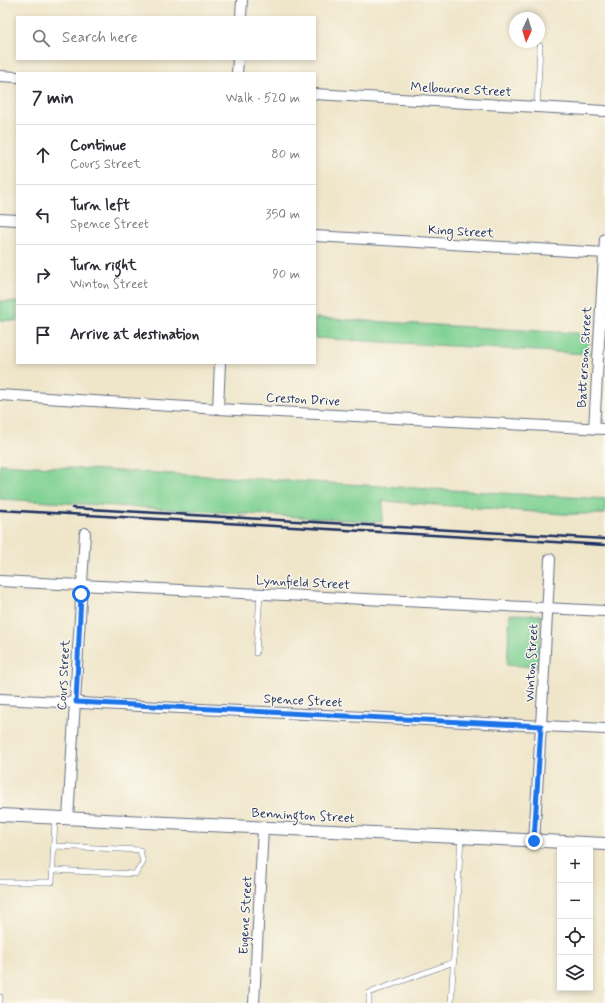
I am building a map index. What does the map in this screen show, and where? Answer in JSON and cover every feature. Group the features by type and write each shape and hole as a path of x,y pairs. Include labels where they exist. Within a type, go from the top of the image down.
{"street":[{"path":"241,16 242,0"},
{"path":"237,72 238,60"},
{"path":"0,76 16,77"},
{"name":"Melbourne Street","path":"316,94 605,111"},
{"path":"0,219 16,220"},
{"name":"King Street","path":"316,236 605,253"},
{"name":"Batterson Street","path":"594,429 605,239"},
{"path":"218,409 220,364"},
{"name":"Creston Drive","path":"0,395 218,409 605,429"},
{"name":"Cours Street","path":"68,819 85,533"},
{"name":"Winton Street","path":"534,841 550,559"},
{"name":"Lynnfield Street","path":"0,581 605,612"},
{"name":"Spence Street","path":"0,698 605,729"},
{"name":"Bennington Street","path":"0,815 605,844"},
{"name":"Eugene Street","path":"254,1003 263,828"}],"lane":[{"path":"537,107 540,48"},
{"path":"256,653 260,594"},
{"path":"0,882 52,882 55,818"},
{"path":"451,1003 461,837"},
{"path":"53,870 135,874 142,863 140,850 54,846"},
{"path":"368,1003 369,993 454,962"},
{"path":"0,997 0,1003"}],"green space":[{"path":"0,301 16,302 16,321 0,320"},
{"path":"316,318 590,334 589,354 316,338"},
{"path":"0,464 605,499 605,514 563,514 383,501 382,522 0,499"},
{"path":"510,614 541,615 538,667 507,665"}],"railway":[{"path":"72,508 605,539"},
{"path":"0,510 605,545"}],"route":[{"path":"81,594 76,702 541,726 534,841"}]}
